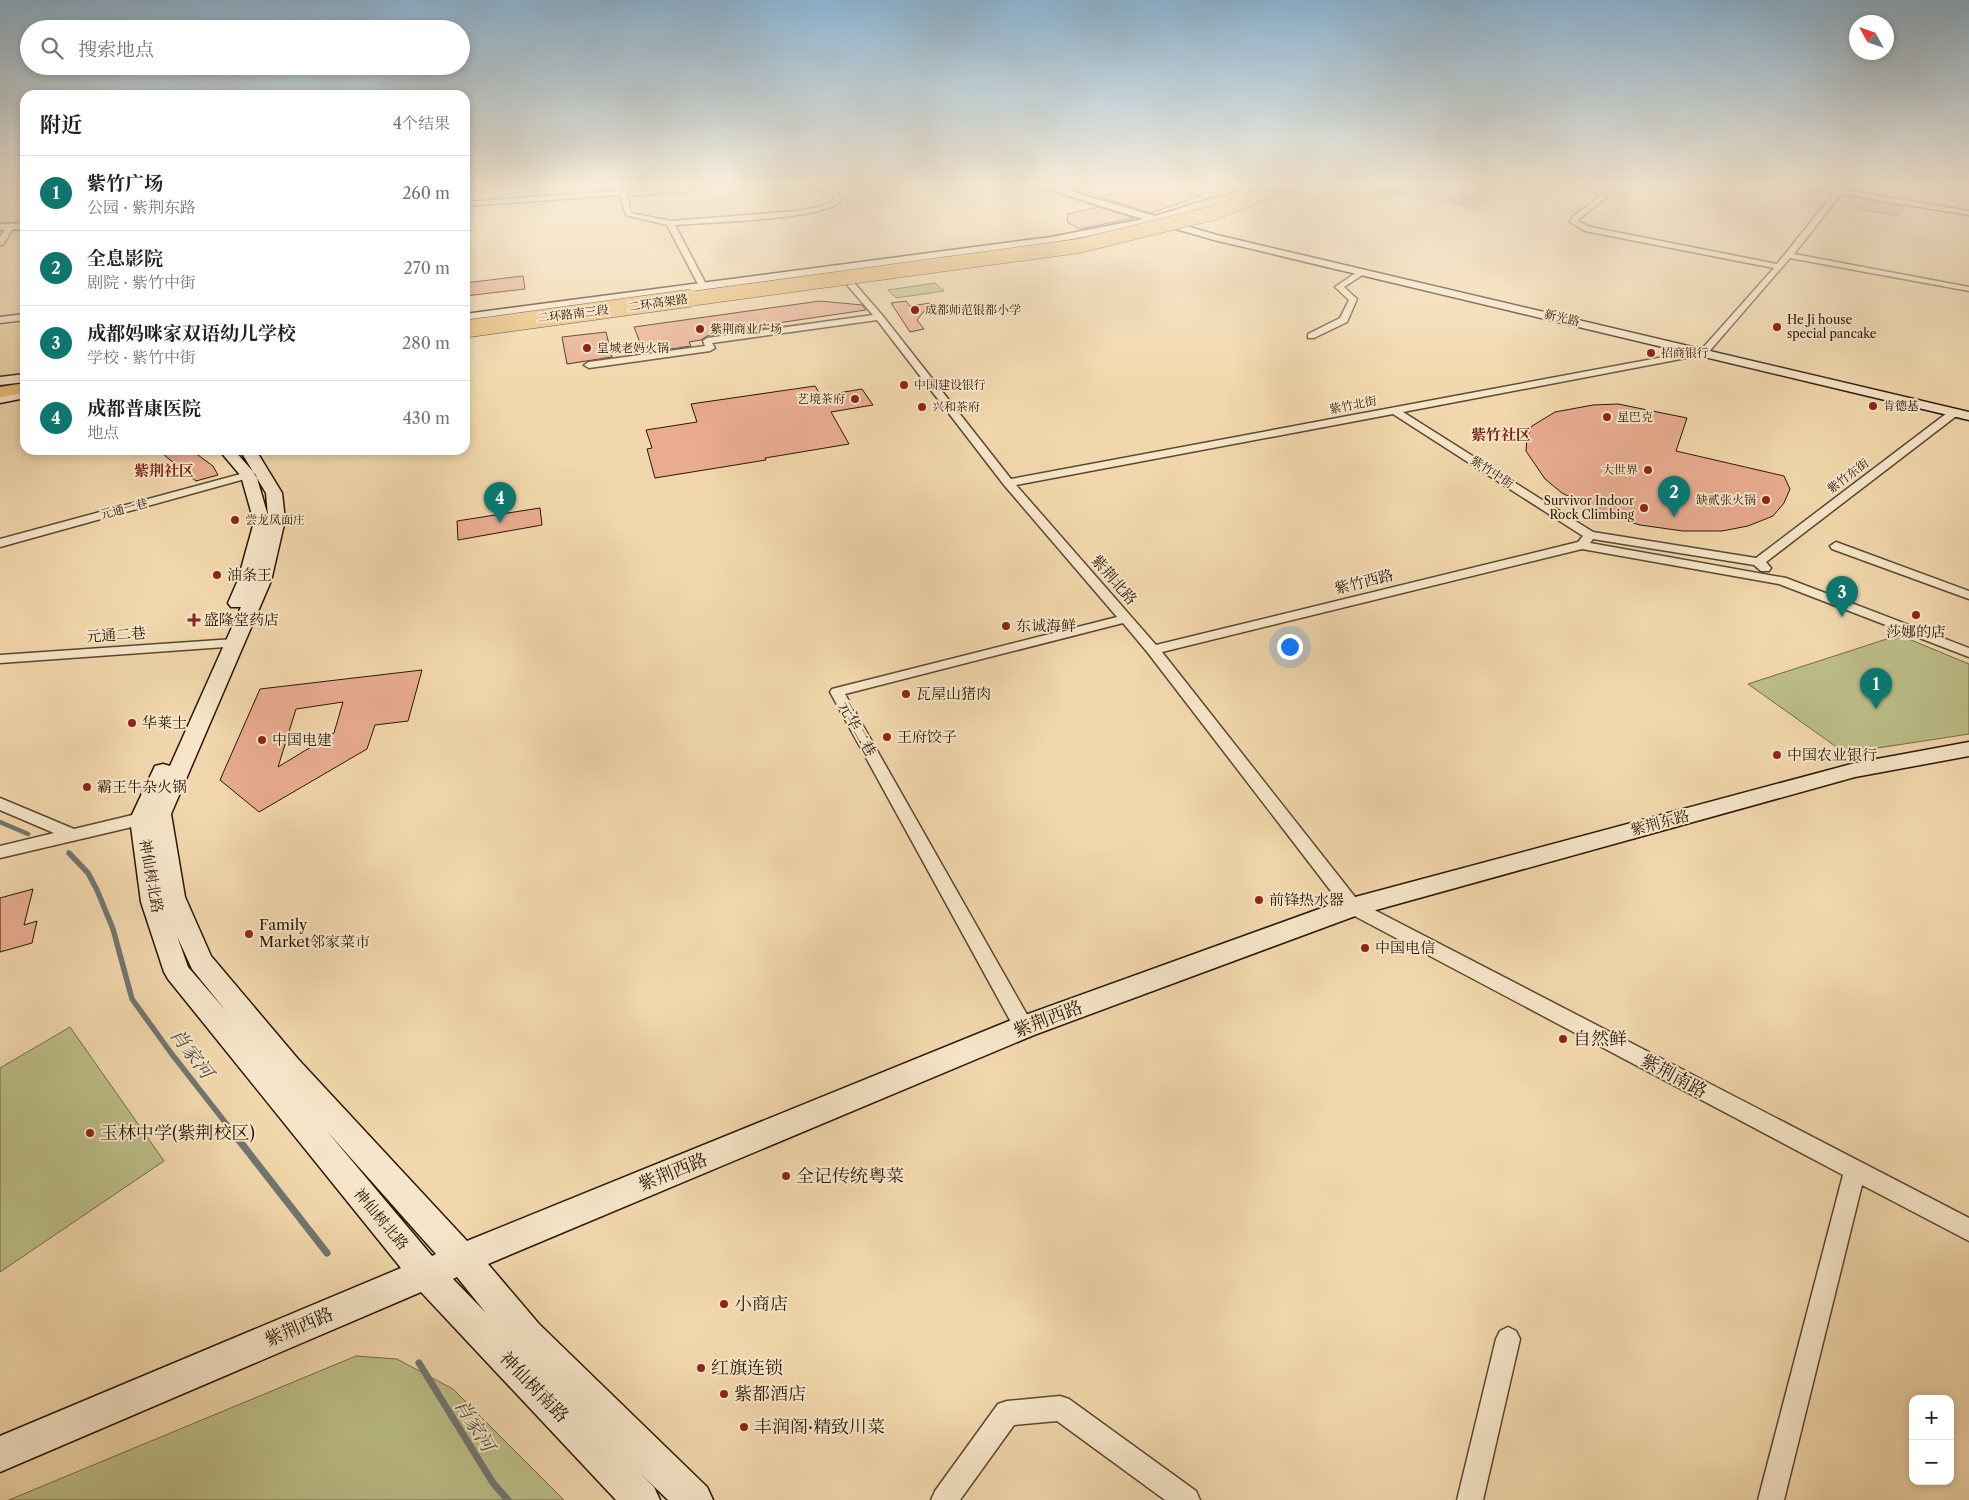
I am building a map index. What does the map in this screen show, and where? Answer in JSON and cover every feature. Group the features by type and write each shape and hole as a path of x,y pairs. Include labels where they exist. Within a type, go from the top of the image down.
{"highway":[{"name":"二环高架路","path":"470,321 976,254"},
{"name":"二环高架路","path":"470,327 1019,254"},
{"path":"0,375 20,373"},
{"path":"0,392 20,389"}],"main road":[{"name":"二环路南三段","path":"470,317 945,254"},
{"name":"二环路南三段","path":"470,327 1029,254"},
{"name":"新光路","path":"1289,254 1969,416"},
{"path":"0,369 20,367"},
{"path":"0,381 20,379"},
{"path":"0,386 20,384"},
{"path":"0,399 20,395"},
{"path":"234,455 247,463 252,455 274,493 277,520 262,582 226,643 151,817 173,897 201,962 288,1068 462,1259 527,1336 694,1500"},
{"name":"紫荆东路","path":"1354,907 1856,770 1969,749"},
{"name":"神仙树北路","path":"151,817 153,902 177,972 426,1274"},
{"name":"紫荆西路","path":"0,1454 426,1274 1024,1027 1354,907"},
{"name":"神仙树南路","path":"426,1274 641,1500"}],"street":[{"path":"686,254 703,286"},
{"path":"1714,254 1779,267"},
{"path":"1704,352 1788,255 1969,289"},
{"path":"1311,336 1344,320 1352,298 1339,287 1363,272"},
{"name":"紫荆北路","path":"846,279 879,317 1008,484 1153,650 1354,907"},
{"path":"589,366 710,348 707,341 879,317"},
{"path":"0,320 20,318"},
{"name":"紫竹北街","path":"1008,484 1704,352"},
{"name":"紫竹中街","path":"1394,410 1586,540 1782,581 1969,653"},
{"name":"紫竹东街","path":"1758,562 1954,412"},
{"name":"元通一巷","path":"0,542 247,463"},
{"name":"紫竹中街","path":"1586,540 1758,562 1782,581"},
{"name":"紫竹西路","path":"1153,650 1586,540"},
{"path":"1836,546 1969,595"},
{"name":"元华二巷","path":"1024,1027 837,692 1127,618"},
{"name":"元通二巷","path":"0,659 226,643"},
{"path":"0,804 72,835"},
{"path":"0,852 151,817"},
{"name":"紫荆南路","path":"1354,907 1969,1230"},
{"path":"1771,1500 1855,1171"},
{"path":"1470,1500 1508,1339"},
{"path":"944,1500 1007,1413 1060,1408 1187,1500"}],"green space":[{"path":"935,283 944,291 896,298 888,290"},
{"path":"1899,635 1969,664 1969,734 1845,753 1748,684"},
{"path":"70,1027 164,1161 0,1272 0,1068"},
{"path":"356,1356 397,1359 453,1389 564,1500 9,1500"}],"building":[{"path":"523,276 525,289 470,295 470,282"},
{"name":"紫荆商业广场","path":"820,301 862,305 866,310 764,325 766,328 707,336 701,340 689,342 691,346 644,353 634,327"},
{"path":"906,301 910,306 931,303 917,320 924,329 910,332 891,303"},
{"name":"皇城老妈火锅","path":"606,332 612,357 567,364 562,337"},
{"path":"815,386 821,396 862,389 873,405 831,412 849,444 655,478 647,449 652,448 646,430 697,422 691,404"},
{"name":"大世界","path":"1618,404 1687,418 1676,451 1784,476 1790,489 1784,503 1773,516 1748,526 1722,531 1683,531 1640,525 1607,515 1562,493 1545,479 1526,451 1527,438 1532,426 1555,412 1593,405"},
{"path":"164,455 198,455 213,466 218,475 196,481"},
{"path":"540,508 542,525 458,540 457,521"},
{"name":"中国电建","path":"422,670 408,721 375,725 367,749 259,812 220,780 260,689","holes":["343,702 334,733 278,767 296,709"]},
{"path":"33,889 24,925 37,921 32,943 0,952 0,898"}],"waterway":[{"name":"肖家河","path":"0,822 28,834"},
{"name":"肖家河","path":"69,853 88,873 97,890 113,929 132,999 171,1053 239,1140"},
{"name":"肖家河","path":"238,1139 327,1253"},
{"name":"肖家河","path":"419,1363 493,1483 508,1500"}],"place":[{"name":"成都师范银都小学","path":"915,310"},
{"name":"He Ji house special pancake","path":"1777,327"},
{"name":"紫荆商业广场","path":"700,329"},
{"name":"皇城老妈火锅","path":"587,348"},
{"name":"招商银行","path":"1651,353"},
{"name":"中国建设银行","path":"904,385"},
{"name":"艺境茶府","path":"855,399"},
{"name":"肯德基","path":"1873,406"},
{"name":"兴和茶府","path":"922,407"},
{"name":"星巴克","path":"1607,417"},
{"name":"大世界","path":"1648,470"},
{"name":"缺贰张火锅","path":"1766,500"},
{"name":"Survivor Indoor Rock Climbing","path":"1644,508"},
{"name":"全息影院","path":"1674,517"},
{"name":"尝龙凤面庄","path":"235,520"},
{"name":"成都普康医院","path":"500,523"},
{"name":"油条王","path":"217,575"},
{"name":"莎娜的店","path":"1916,615"},
{"name":"成都妈咪家双语幼儿学校","path":"1842,617"},
{"name":"盛隆堂药店","path":"194,620"},
{"name":"东诚海鲜","path":"1006,626"},
{"name":"瓦屋山猪肉","path":"906,694"},
{"name":"紫竹广场","path":"1876,709"},
{"name":"华莱士","path":"132,723"},
{"name":"王府饺子","path":"887,737"},
{"name":"中国电建","path":"262,740"},
{"name":"中国农业银行","path":"1777,755"},
{"name":"霸王牛杂火锅","path":"87,787"},
{"name":"前锋热水器","path":"1259,900"},
{"name":"Family Market邻家菜市","path":"249,934"},
{"name":"中国电信","path":"1365,948"},
{"name":"自然鲜","path":"1563,1039"},
{"name":"玉林中学(紫荆校区)","path":"90,1133"},
{"name":"全记传统粤菜","path":"786,1176"},
{"name":"小商店","path":"724,1304"},
{"name":"红旗连锁","path":"701,1368"},
{"name":"紫都酒店","path":"724,1394"},
{"name":"丰润阁·精致川菜","path":"744,1427"}],"district":[{"name":"紫竹社区","path":"1501,435"},
{"name":"紫荆社区","path":"164,471"}]}
